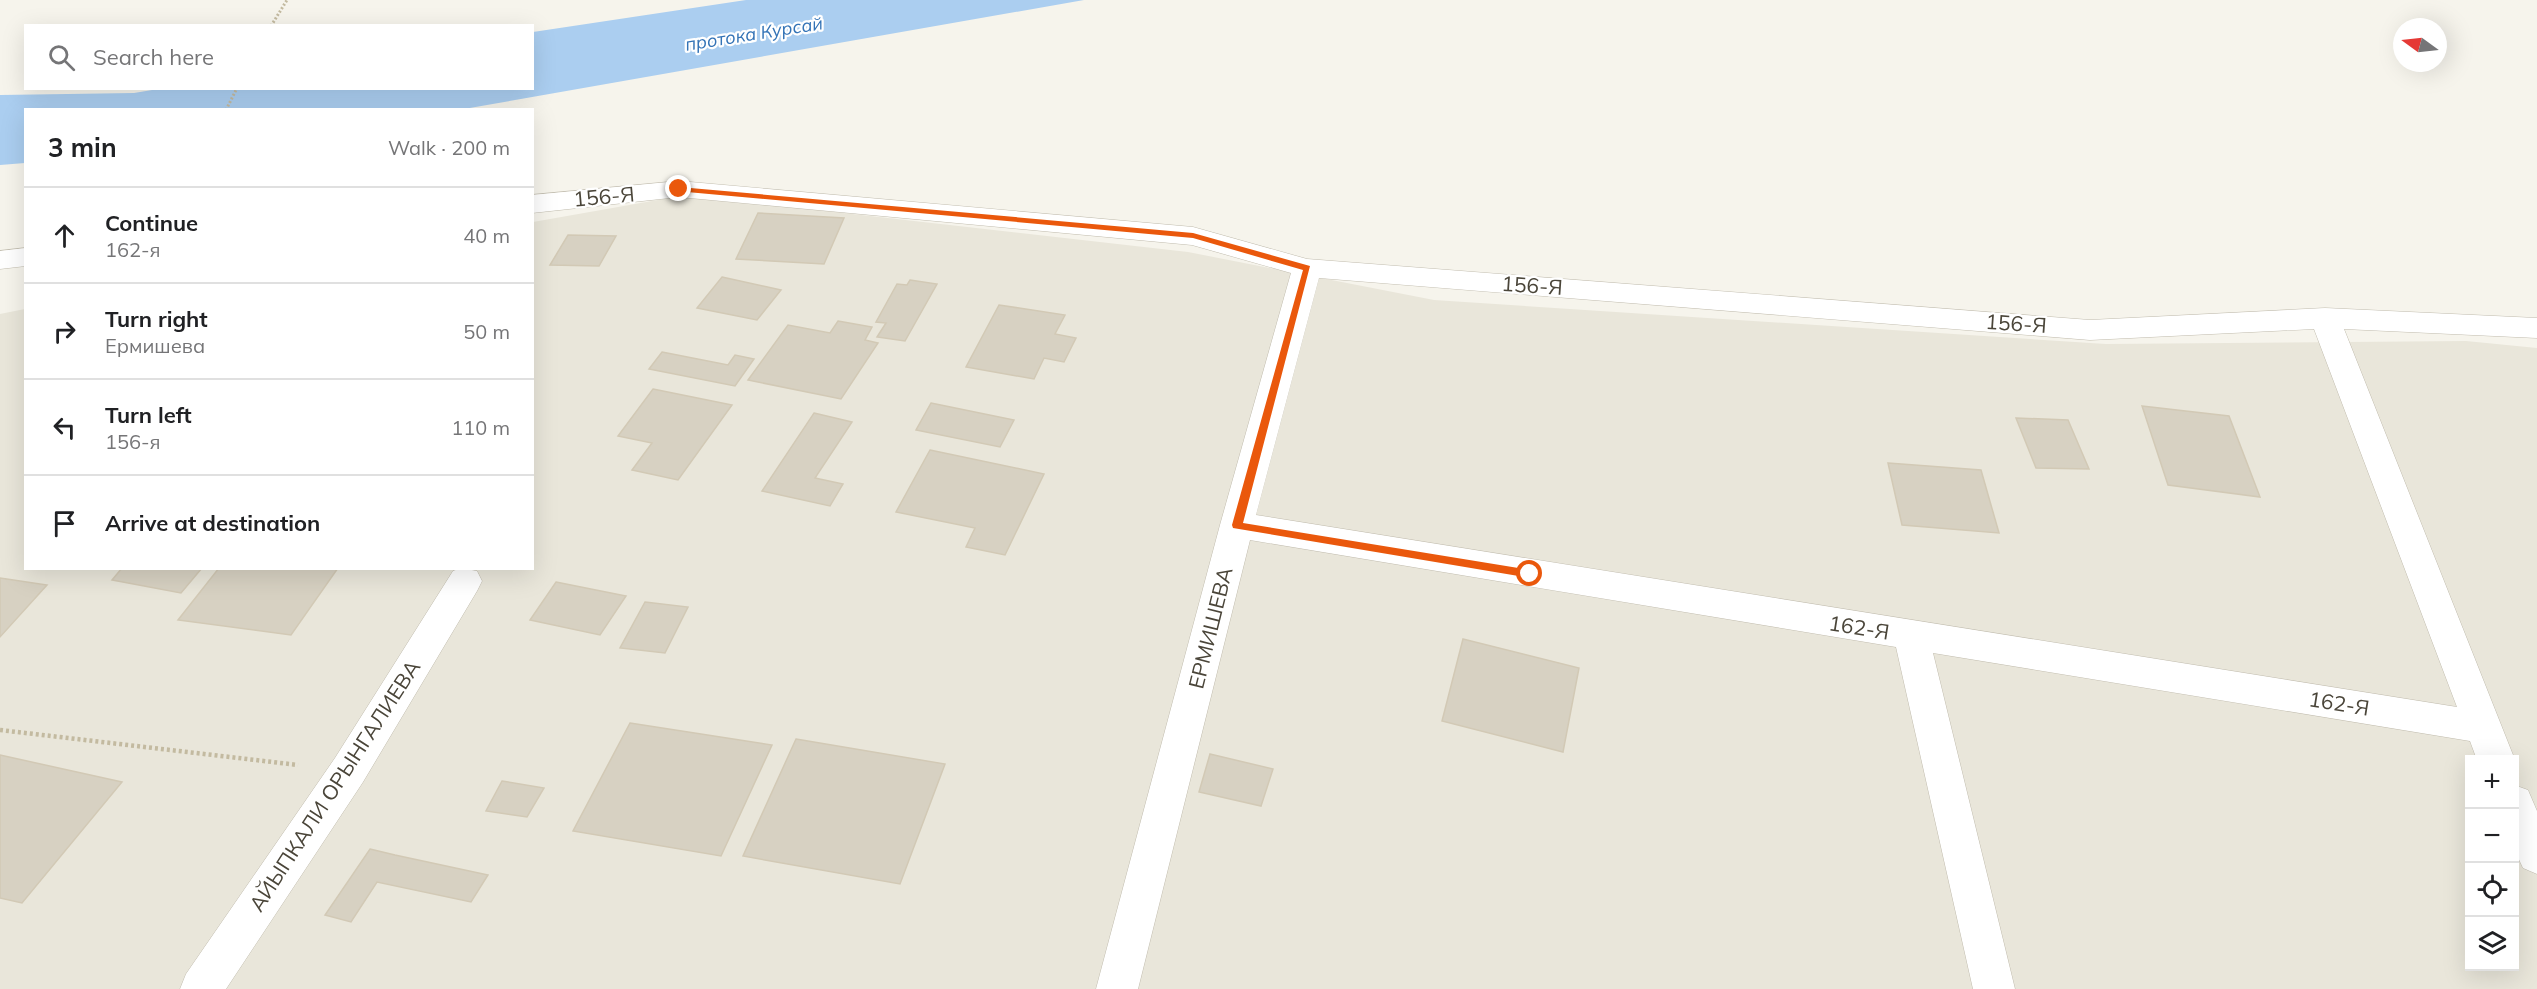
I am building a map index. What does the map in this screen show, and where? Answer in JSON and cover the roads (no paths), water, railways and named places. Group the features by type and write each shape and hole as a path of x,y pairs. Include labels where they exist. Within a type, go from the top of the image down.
{"street":[{"name":"156-Я","path":"534,204 679,189 1193,236 1307,268 2090,330 2325,318 2537,328"},
{"path":"0,260 24,257"},
{"name":"ЕРМИШЕВА","path":"1117,989 1237,525 1307,268"},
{"path":"2325,318 2494,755"},
{"name":"162-Я","path":"1237,525 2482,727"},
{"name":"АЙЫПКАЛИ ОРЫНГАЛИЕВА","path":"201,989 350,770 465,581"},
{"path":"1911,636 1994,989"},
{"path":"2517,809 2537,855"}],"water":[{"name":"протока Курсай","path":"746,0 1084,0 470,108 24,108 24,163 0,165 0,95 134,93 152,90 534,90 534,32"}]}
